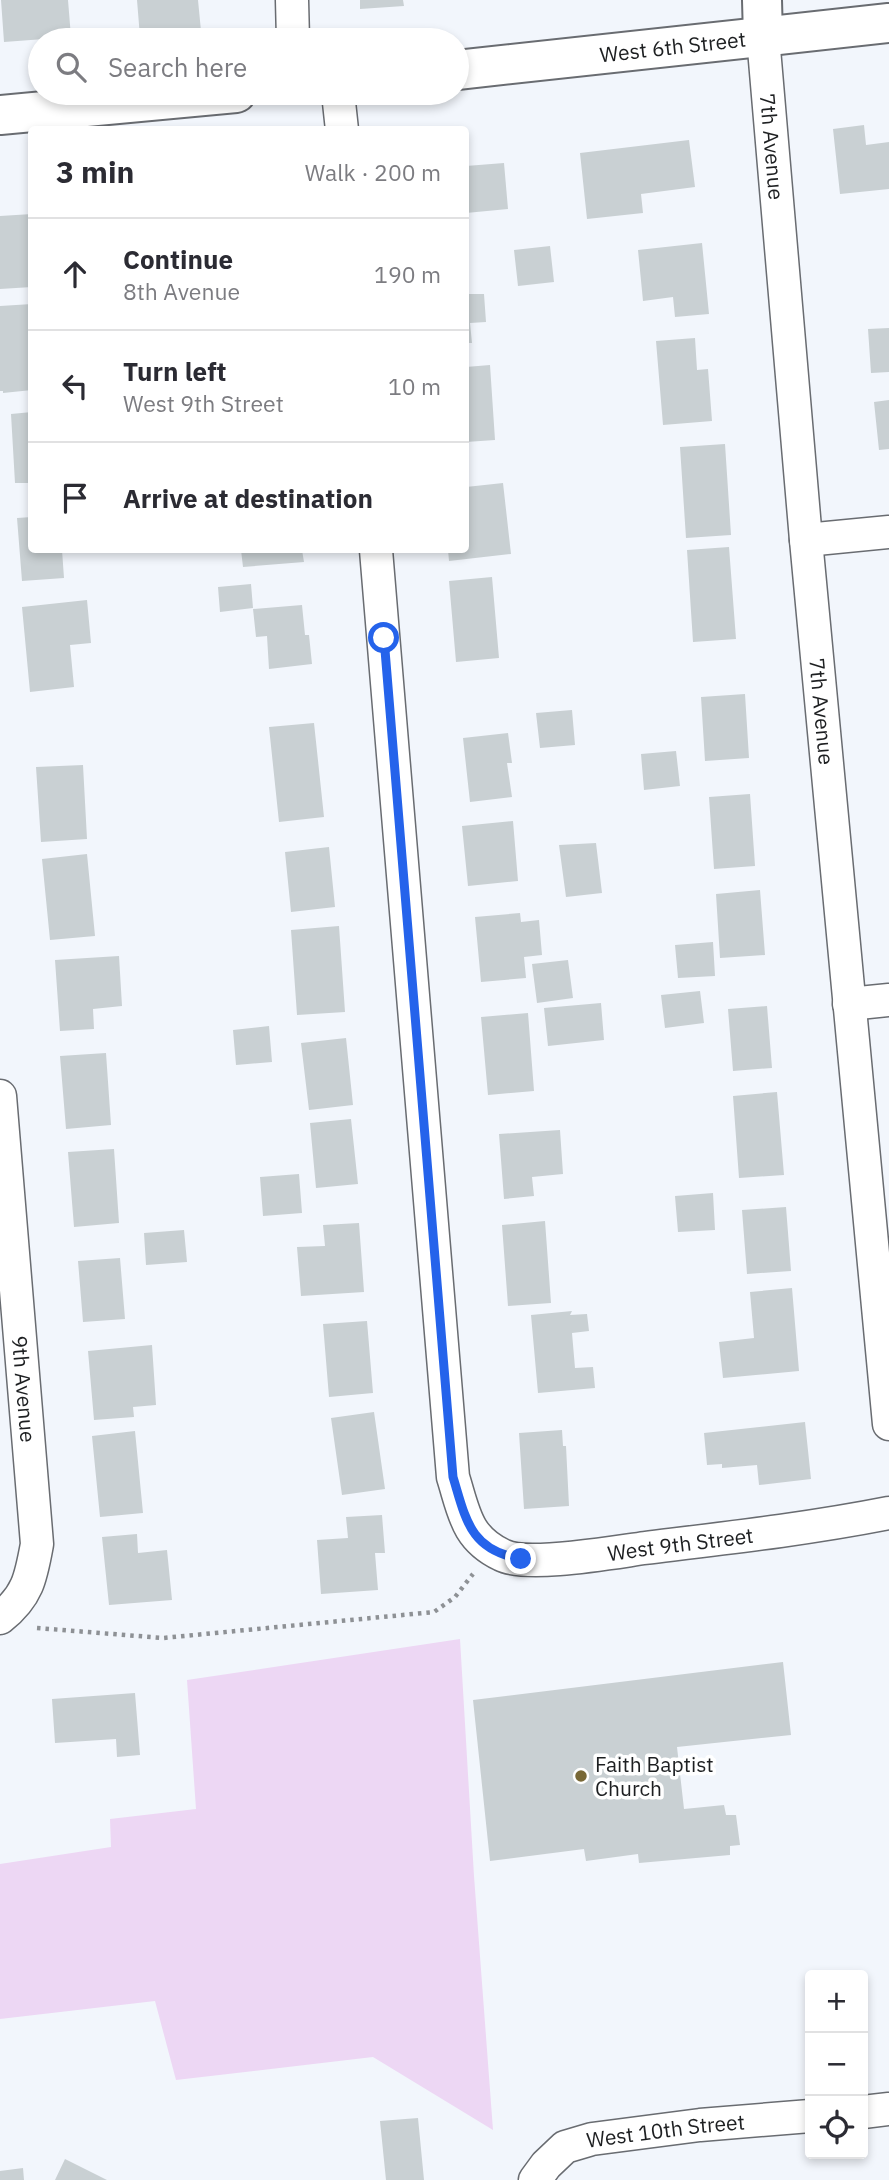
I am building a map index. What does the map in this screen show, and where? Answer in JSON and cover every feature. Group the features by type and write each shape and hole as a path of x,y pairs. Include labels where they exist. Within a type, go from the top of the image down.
{"street":[{"path":"292,0 293,28"},
{"name":"West 6th Street","path":"469,68 763,18 889,23"},
{"name":"7th Avenue","path":"763,18 806,540 889,1424"},
{"path":"0,115 107,105"},
{"path":"339,105 342,126"},
{"path":"806,540 889,532"},
{"path":"376,553 453,1477 469,1528 484,1543"},
{"path":"849,1004 889,1000"},
{"name":"9th Avenue","path":"0,1096 37,1544 32,1576 16,1613"},
{"name":"West 9th Street","path":"484,1543 503,1556 521,1559 566,1558 828,1525 889,1513"},
{"path":"868,2111 889,2109"},
{"name":"West 10th Street","path":"535,2180 565,2147 592,2139 700,2125 805,2116"}],"path":[{"path":"16,1613 163,1639 434,1612 455,1597 484,1543"}],"shaded area":[{"path":"460,1639 493,2130 373,2057 176,2080 155,2001 0,2019 0,1864 111,1847 110,1819 196,1809 187,1680"}],"building":[{"path":"1,0 68,0 70,28 28,28 28,40 4,42"},
{"path":"137,0 198,0 201,28 139,28"},
{"path":"360,0 403,0 404,6 360,9"},
{"path":"864,125 866,145 889,142 889,189 840,194 833,129"},
{"path":"689,140 695,187 641,194 643,213 587,219 580,153"},
{"path":"504,163 508,209 469,213 469,166"},
{"path":"28,214 28,287 0,289 0,216"},
{"path":"702,243 709,314 675,317 673,297 643,301 638,250"},
{"path":"550,246 554,282 518,286 514,250"},
{"path":"469,294 484,294 486,322 470,323 472,343 469,343"},
{"path":"28,304 28,390 0,391 0,306"},
{"path":"889,328 889,372 871,373 868,329"},
{"path":"695,338 697,370 708,369 712,421 663,425 656,341"},
{"path":"490,365 495,440 469,442 469,367"},
{"path":"889,400 889,449 879,450 874,402"},
{"path":"28,412 28,483 15,483 11,414"},
{"path":"725,444 731,535 686,538 680,447"},
{"path":"503,483 511,554 449,561 448,553 469,553 469,487"},
{"path":"28,517 28,553 62,553 64,578 22,581 17,518"},
{"path":"729,547 736,639 693,642 687,550"},
{"path":"241,553 302,553 304,562 243,567"},
{"path":"492,577 499,658 456,662 449,581"},
{"path":"251,584 253,608 220,612 218,587"},
{"path":"87,600 91,643 70,645 74,687 30,692 22,607"},
{"path":"302,605 312,664 269,669 267,636 256,637 253,609"},
{"path":"745,694 749,758 705,761 701,697"},
{"path":"572,710 575,745 540,748 536,713"},
{"path":"314,723 324,817 279,822 269,727"},
{"path":"508,733 512,763 507,763 512,797 470,802 463,738"},
{"path":"676,751 680,786 644,790 641,754"},
{"path":"83,765 87,839 41,842 36,767"},
{"path":"750,794 755,866 714,869 709,797"},
{"path":"513,821 518,881 468,886 462,826"},
{"path":"596,843 602,893 566,897 559,845"},
{"path":"329,847 335,907 291,912 285,852"},
{"path":"87,854 95,936 50,940 42,859"},
{"path":"760,890 765,955 720,958 716,894"},
{"path":"520,913 521,922 539,920 542,955 524,957 526,978 481,982 475,917"},
{"path":"339,926 345,1012 297,1015 291,930"},
{"path":"713,942 715,976 678,978 675,945"},
{"path":"119,956 122,1006 93,1009 94,1029 60,1031 55,960"},
{"path":"568,960 573,998 537,1003 532,964"},
{"path":"700,991 704,1023 665,1028 661,995"},
{"path":"601,1003 604,1040 548,1046 544,1008"},
{"path":"767,1006 772,1068 733,1071 728,1009"},
{"path":"528,1013 534,1091 488,1095 481,1017"},
{"path":"269,1026 272,1062 236,1065 233,1030"},
{"path":"346,1038 353,1105 309,1110 301,1043"},
{"path":"106,1053 111,1125 66,1129 60,1056"},
{"path":"777,1092 784,1175 739,1178 733,1096"},
{"path":"351,1119 358,1184 316,1188 310,1123"},
{"path":"560,1130 563,1174 532,1177 534,1196 504,1199 499,1134"},
{"path":"114,1149 119,1223 74,1227 68,1152"},
{"path":"299,1174 302,1213 263,1216 260,1177"},
{"path":"713,1193 715,1230 678,1232 675,1196"},
{"path":"786,1207 791,1271 747,1274 742,1210"},
{"path":"545,1221 551,1303 508,1306 502,1225"},
{"path":"359,1223 364,1292 301,1296 297,1247 325,1246 323,1225"},
{"path":"184,1230 187,1262 146,1265 144,1233"},
{"path":"120,1258 125,1319 83,1322 78,1261"},
{"path":"792,1288 799,1371 723,1378 719,1342 754,1338 750,1292"},
{"path":"572,1311 570,1315 587,1314 589,1331 572,1333 575,1368 593,1367 595,1388 538,1393 531,1315"},
{"path":"367,1321 373,1393 329,1397 323,1324"},
{"path":"152,1345 156,1405 133,1407 134,1417 94,1420 88,1351"},
{"path":"374,1412 385,1489 342,1495 331,1418"},
{"path":"805,1422 811,1479 759,1485 757,1465 722,1468 722,1464 707,1465 704,1433"},
{"path":"562,1430 563,1446 566,1446 569,1506 524,1509 519,1433"},
{"path":"135,1431 143,1513 100,1517 92,1436"},
{"path":"382,1515 385,1553 375,1553 378,1590 321,1594 317,1540 348,1538 346,1517"},
{"path":"137,1534 138,1553 167,1550 172,1600 109,1605 102,1537"},
{"name":"Faith Baptist Church","path":"783,1662 791,1735 677,1747 684,1809 724,1805 726,1815 736,1815 740,1845 730,1846 730,1855 639,1863 638,1854 586,1861 584,1849 490,1861 473,1700"},
{"path":"135,1693 140,1755 117,1757 116,1739 55,1743 52,1699"},
{"path":"418,2118 424,2180 386,2180 380,2121"},
{"path":"65,2159 107,2180 55,2180"},
{"path":"23,2168 24,2180 0,2180 0,2171"}],"place":[{"name":"Faith Baptist Church","path":"581,1776"}],"route":[{"path":"384,638 453,1477 469,1528 476,1537 503,1556 521,1559"}]}
